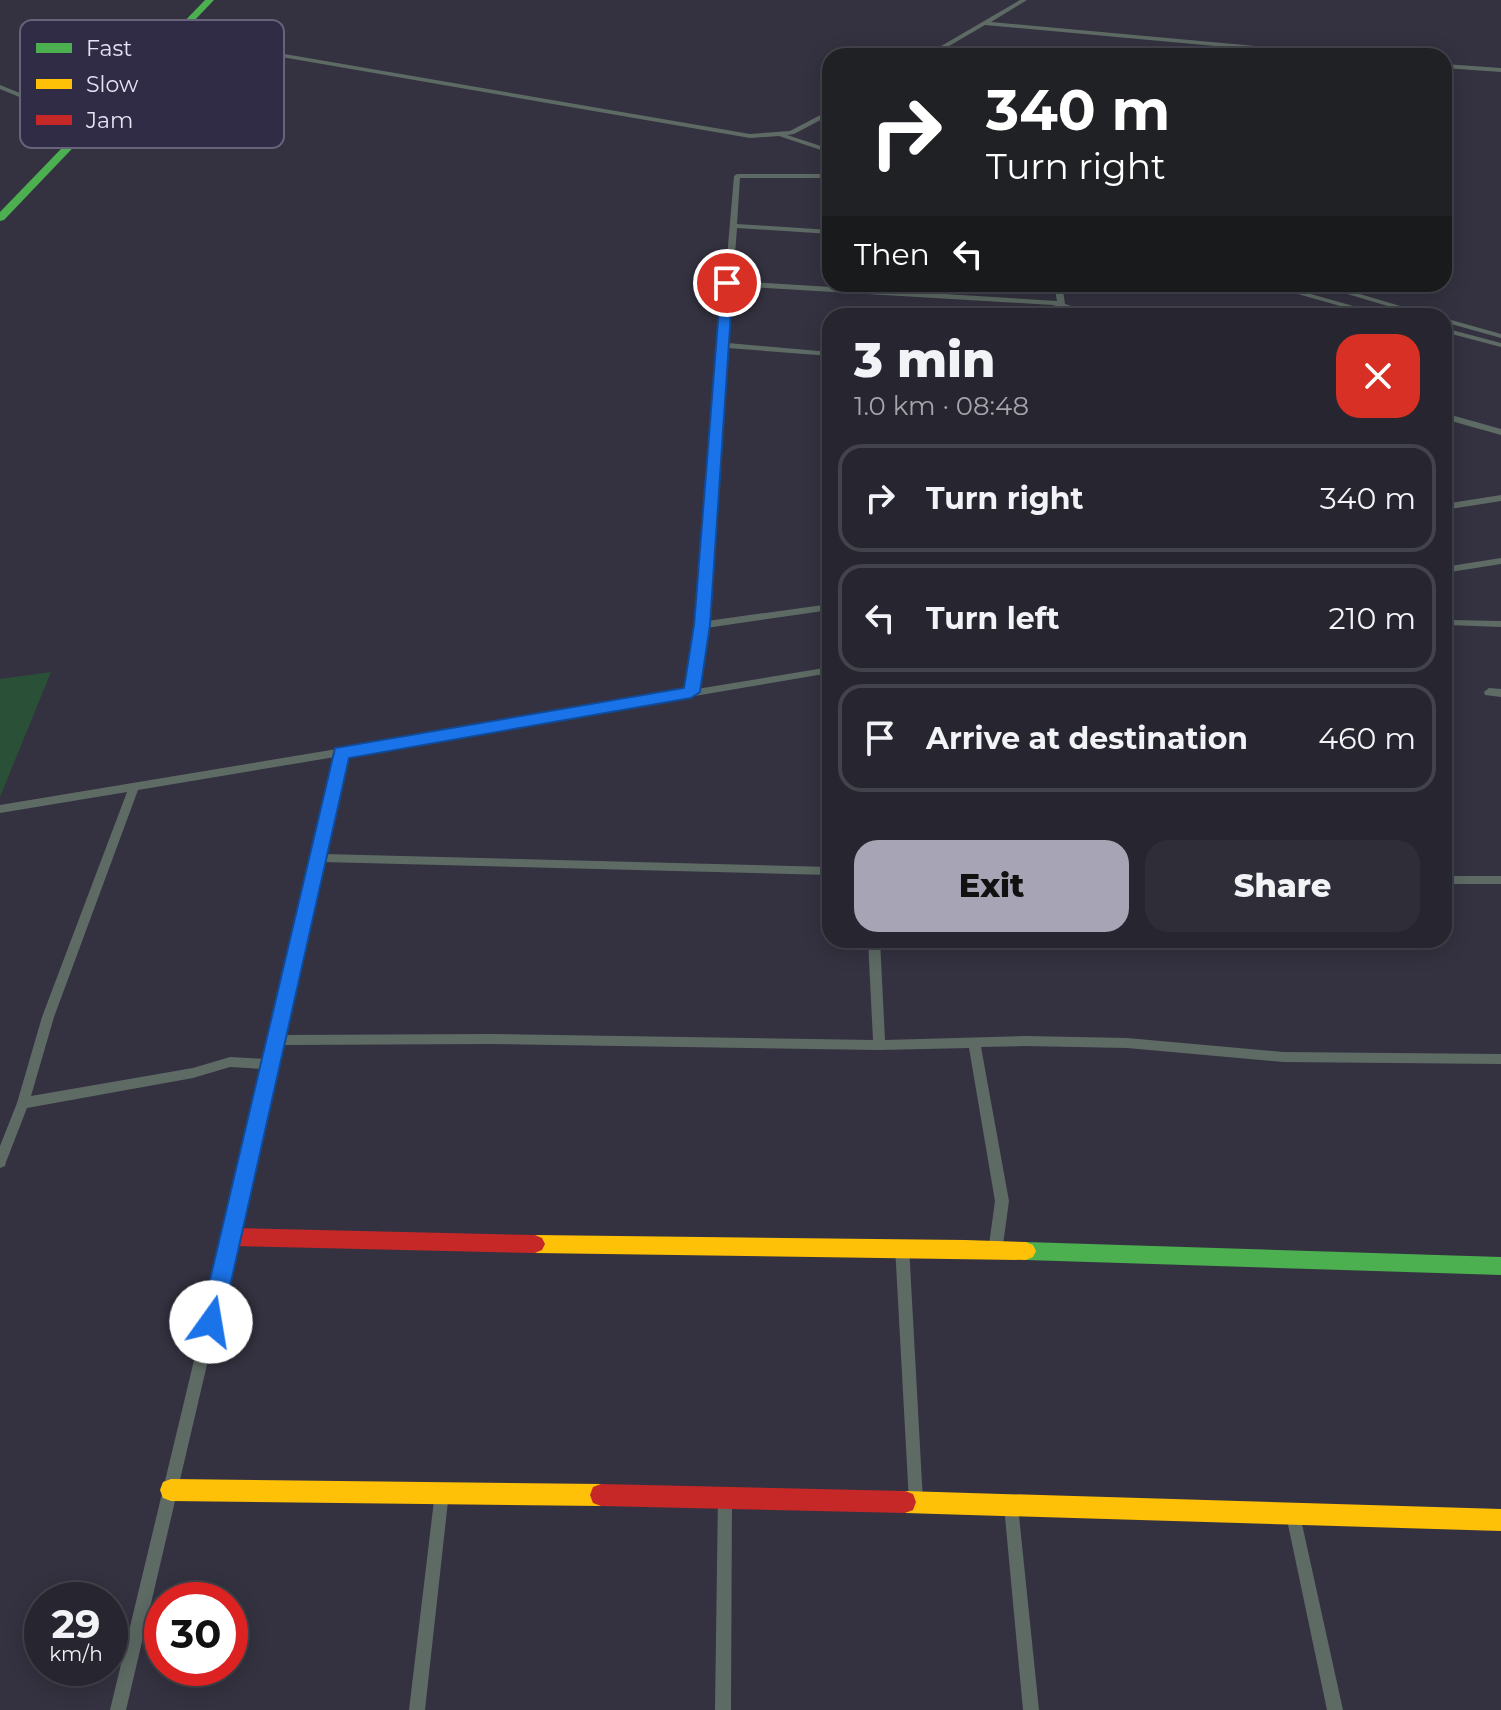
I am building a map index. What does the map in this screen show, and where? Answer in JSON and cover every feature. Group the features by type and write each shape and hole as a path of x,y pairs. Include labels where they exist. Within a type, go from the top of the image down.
{"main road":[{"path":"188,20 204,1"},
{"path":"0,218 67,148"},
{"path":"231,1237 690,1248 902,1246 995,1252 1501,1266"},
{"path":"171,1490 725,1496 1501,1520"}],"street":[{"path":"941,48 1024,0"},
{"path":"983,23 1257,48"},
{"path":"284,56 750,136 782,136 822,148"},
{"path":"1452,67 1501,70"},
{"path":"0,87 20,95"},
{"path":"782,136 822,116"},
{"path":"691,692 702,625 737,176 822,176"},
{"path":"732,226 822,232"},
{"path":"727,283 822,289"},
{"path":"864,292 1071,308"},
{"path":"1059,292 1062,308"},
{"path":"1296,292 1355,308"},
{"path":"1346,292 1402,308"},
{"path":"1452,322 1501,336"},
{"path":"1452,332 1501,345"},
{"path":"722,345 822,353"},
{"path":"1452,418 1501,432"},
{"path":"1452,506 1501,498"},
{"path":"1452,569 1501,561"},
{"path":"702,625 822,608"},
{"path":"1452,623 1501,624"},
{"path":"0,809 822,671"},
{"path":"118,1710 277,1040 341,753"},
{"path":"0,1162 23,1103 48,1017 134,786"},
{"path":"318,858 822,871"},
{"path":"1452,880 1501,880"},
{"path":"874,948 879,1045"},
{"path":"277,1040 491,1039 879,1045 1127,1043 1283,1057 1501,1059"},
{"path":"974,1043 1002,1201 995,1252"},
{"path":"23,1103 193,1073 230,1062 270,1064"},
{"path":"902,1246 916,1502"},
{"path":"417,1710 442,1492"},
{"path":"723,1710 725,1496"},
{"path":"1011,1506 1031,1710"},
{"path":"1293,1515 1335,1710"}],"green space":[{"path":"51,672 0,797 0,679"}],"traffic: fast":[{"path":"191,20 210,0"},
{"path":"0,218 67,148"},
{"path":"1026,1251 1501,1266"}],"traffic: slow":[{"path":"535,1244 1026,1251"},
{"path":"171,1490 601,1495"},
{"path":"905,1502 1501,1520"}],"traffic: jam":[{"path":"231,1237 535,1244"},
{"path":"601,1495 905,1502"}],"route":[{"path":"211,1322 341,753 691,692 702,625 727,283"}]}
